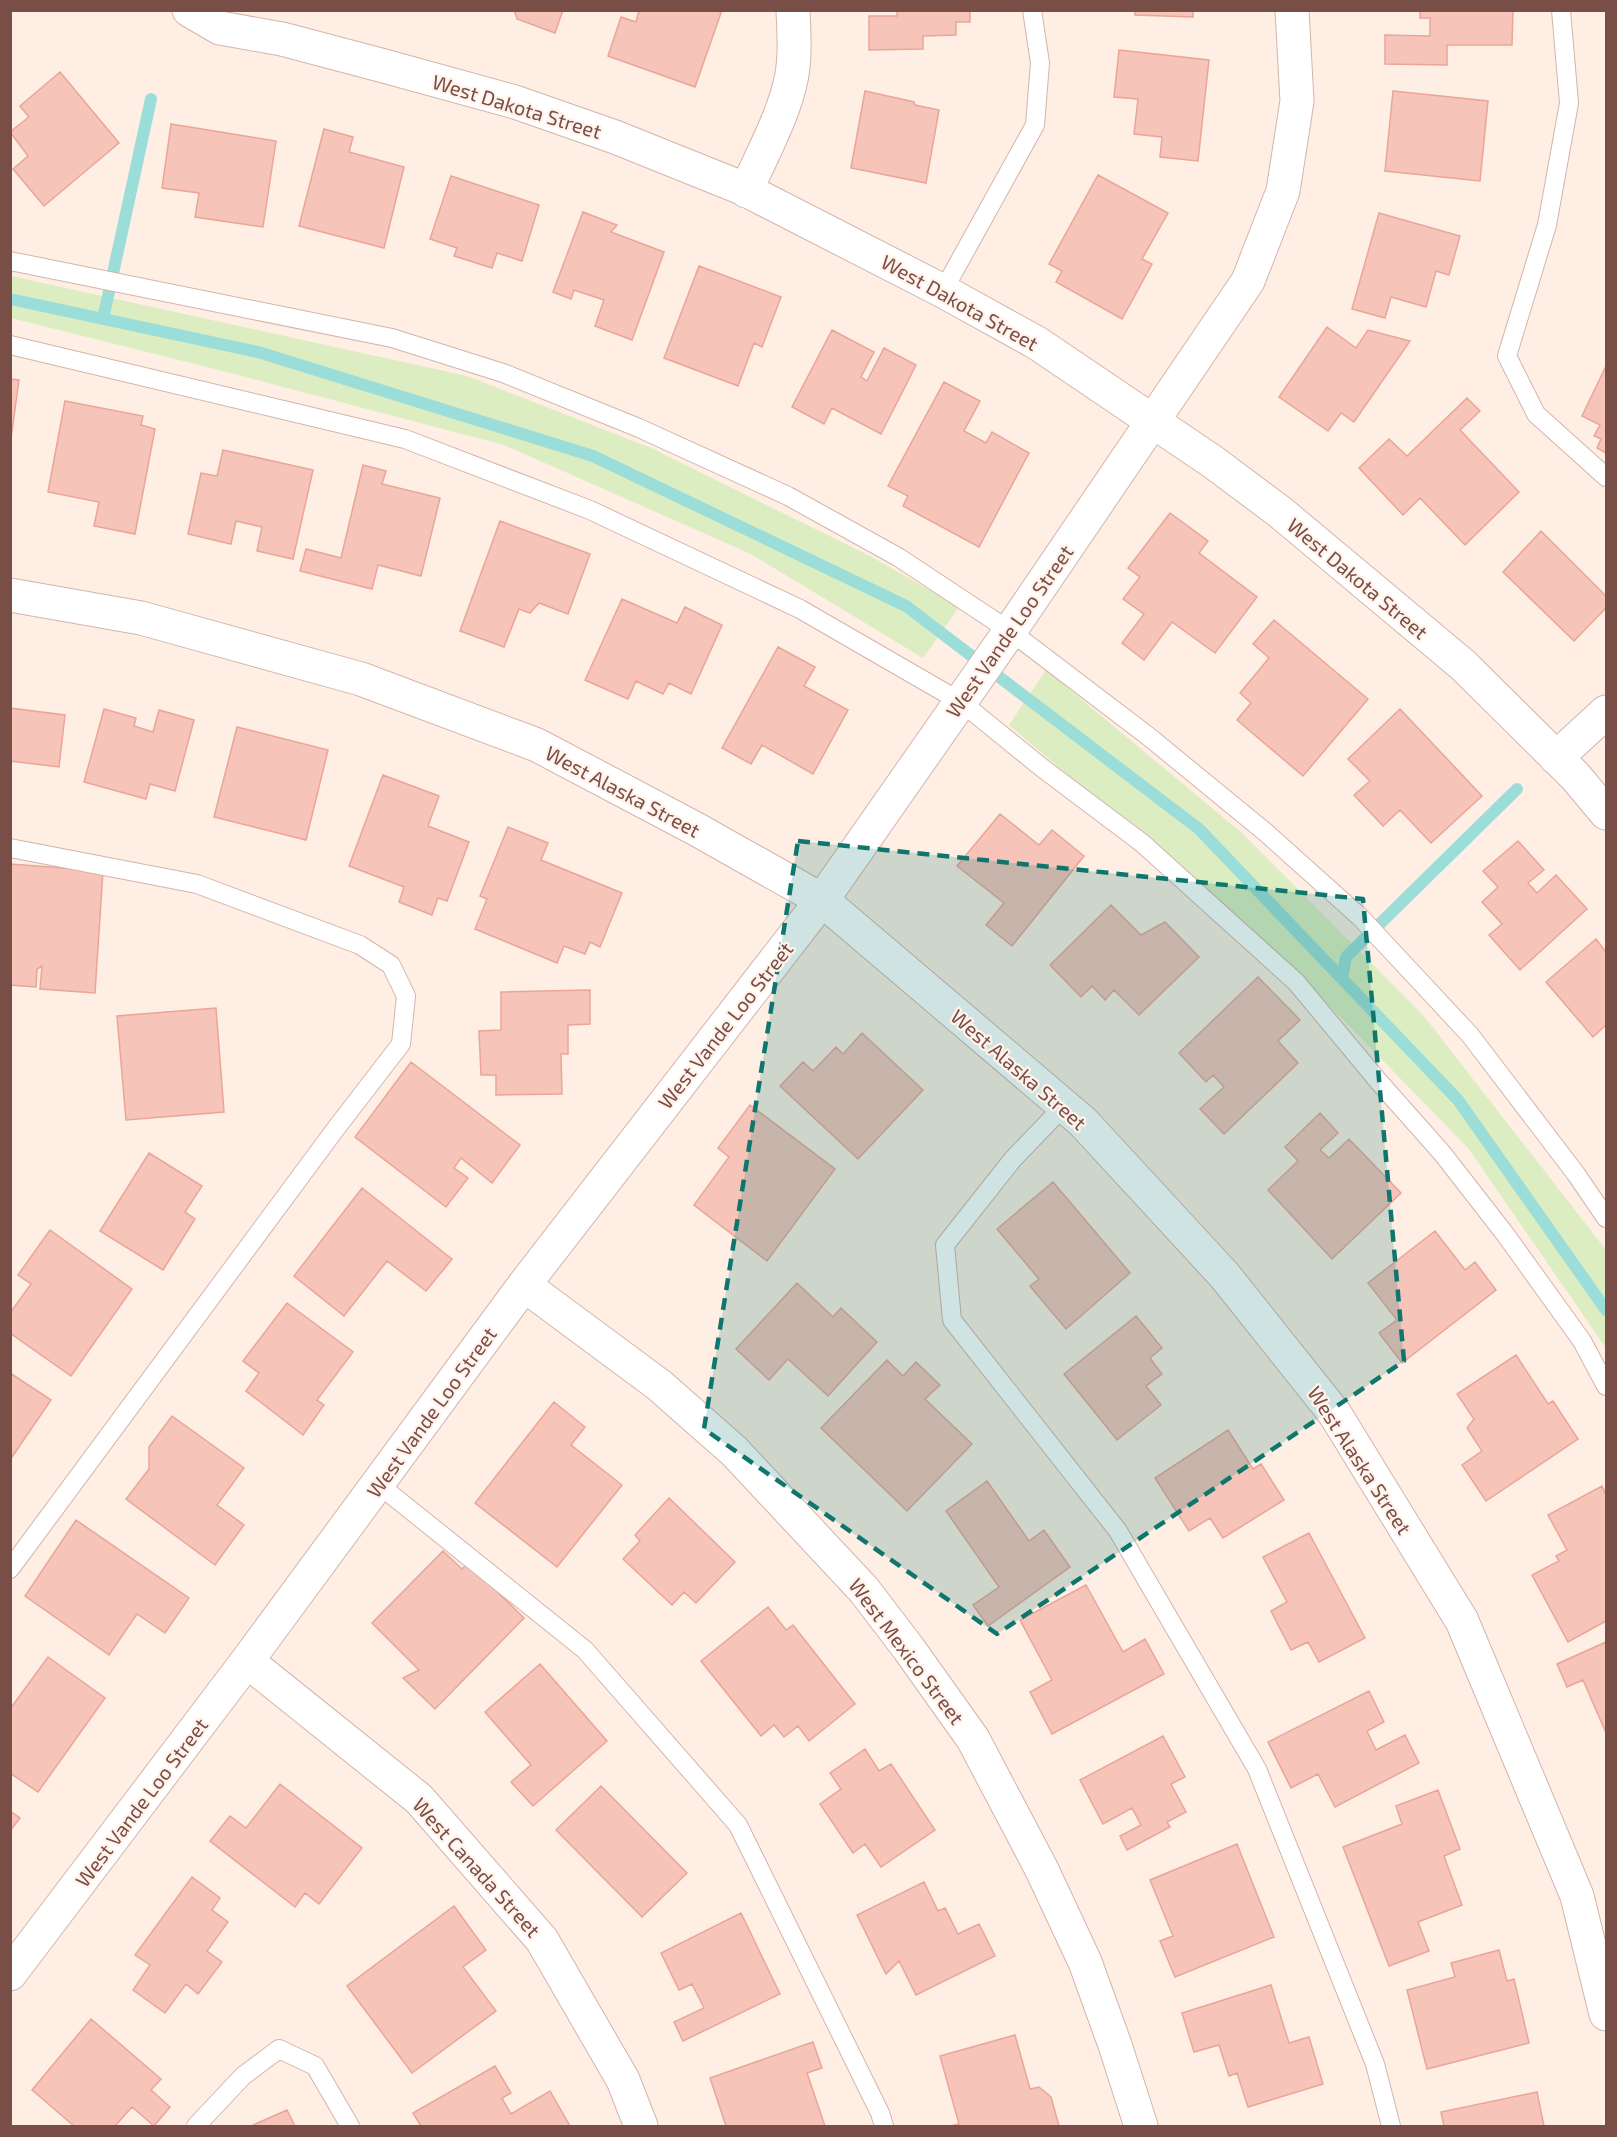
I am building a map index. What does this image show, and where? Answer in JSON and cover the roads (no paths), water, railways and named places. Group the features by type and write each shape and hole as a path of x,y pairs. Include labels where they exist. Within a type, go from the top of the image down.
{"street":[{"name":"West Dakota Street","path":"189,10 220,28 282,39 515,102 615,137 746,191 943,291 1037,343 1213,462 1280,512 1463,665 1575,776 1606,813"},
{"path":"746,191 779,117 790,84 794,54 793,10"},
{"name":"West Vande Loo Street","path":"10,1974 247,1661 524,1285 822,900 1010,631 1248,281 1282,191 1297,101 1292,10"},
{"name":"West Alaska Street","path":"10,595 141,618 361,679 526,741 696,829 822,900 1083,1122 1225,1276 1335,1414 1462,1621 1577,1896 1606,2014"},
{"path":"1556,758 1606,712"},
{"name":"West Mexico Street","path":"524,1285 659,1385 734,1451 864,1590 909,1649 973,1739 1042,1870 1085,1962 1141,2127"},
{"name":"West Canada Street","path":"247,1661 418,1799 542,1940 623,2080 641,2127"}],"lane":[{"path":"943,291 1035,125 1040,63 1032,10"},
{"path":"1561,10 1569,103 1547,225 1506,356 1536,414 1606,477"},
{"path":"10,261 392,338 503,373 639,428 788,496 898,557 1010,631 1148,736 1264,831 1360,918 1470,1035 1576,1174 1606,1218"},
{"path":"10,345 405,439 590,510 800,609 961,702 1041,767 1142,843 1296,982 1379,1082 1442,1153 1505,1234 1582,1341 1606,1386"},
{"path":"10,848 196,884 360,945 392,965 406,996 401,1044 10,1569"},
{"path":"1064,1106 1013,1159 945,1245 952,1320 1118,1531 1257,1769 1375,2064 1391,2127"},
{"path":"378,1484 585,1650 738,1825 880,2113 884,2127"},
{"path":"196,2127 243,2076 279,2049 315,2066 350,2127"}],"waterway":[{"path":"103,319 151,99"},
{"path":"10,299 258,352 593,456 906,606 1199,829 1458,1100 1606,1310"},
{"path":"1342,978 1346,957 1517,789"}]}
